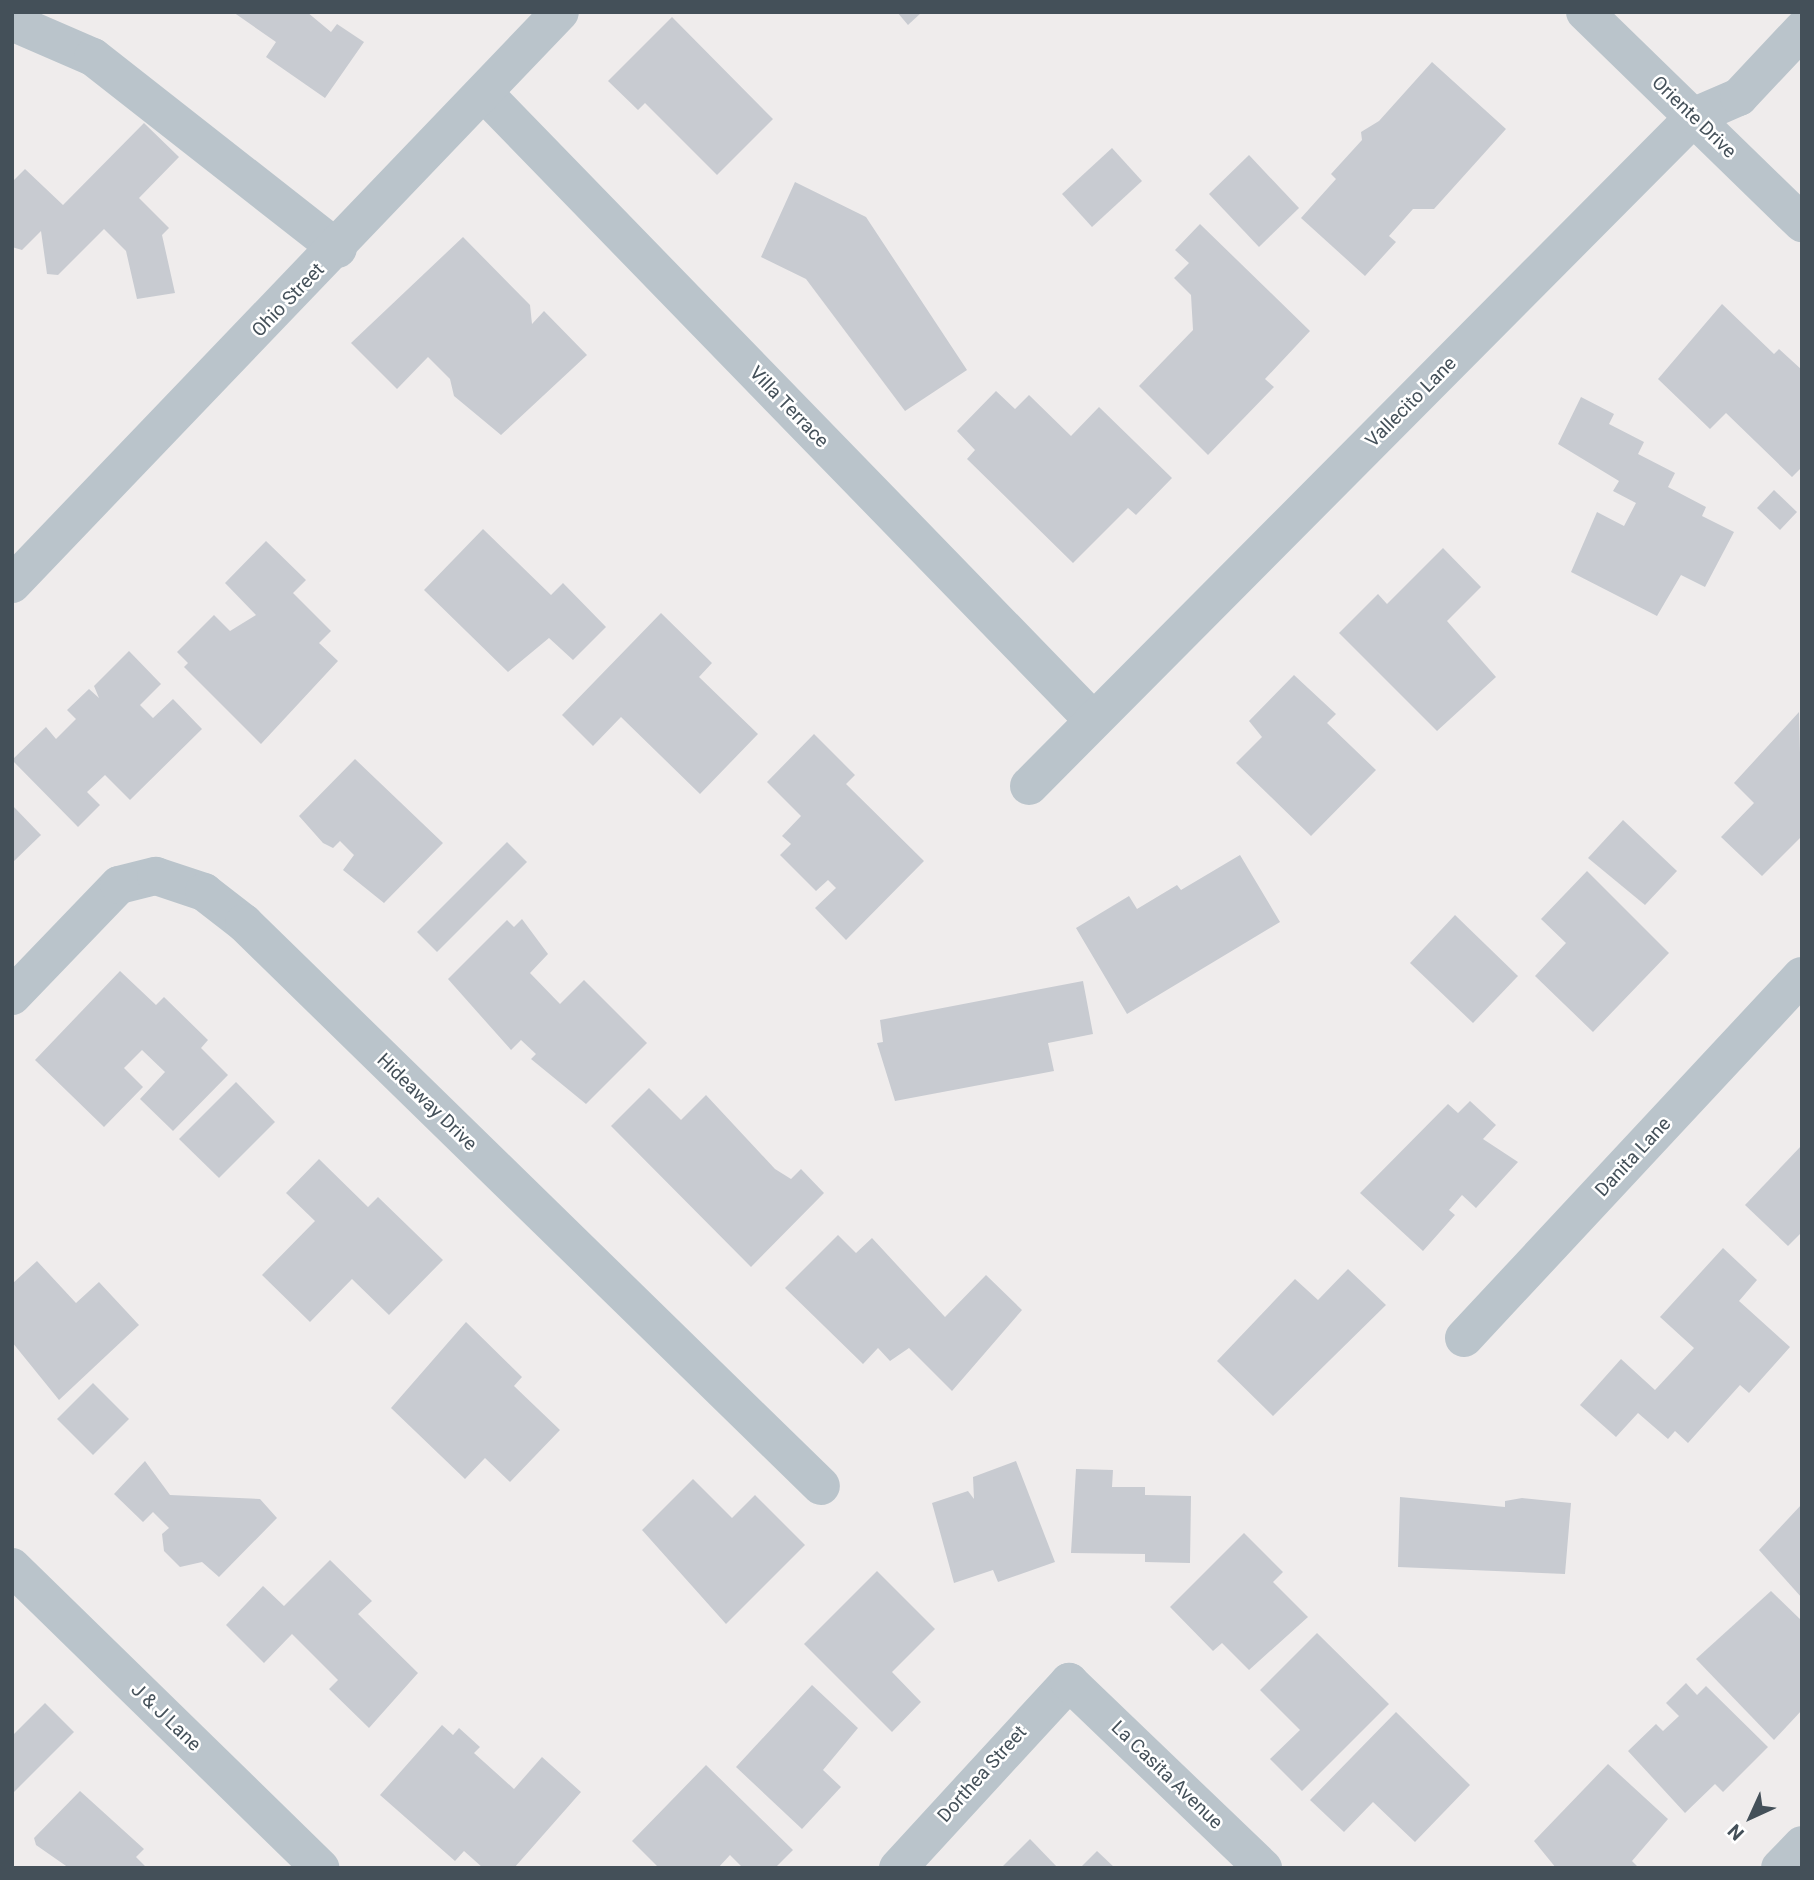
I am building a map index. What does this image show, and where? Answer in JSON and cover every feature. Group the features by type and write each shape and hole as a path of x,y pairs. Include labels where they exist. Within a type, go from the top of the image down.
{"street":[{"name":"Ohio Street","path":"12,584 338,249 560,12"},
{"name":"Oriente Drive","path":"1585,12 1695,116 1802,223"},
{"path":"12,22 93,57 338,249"},
{"name":"Vallecito Lane","path":"1028,786 1695,116 1739,97 1802,30"},
{"name":"Villa Terrace","path":"484,93 1093,720"},
{"name":"Hideaway Drive","path":"12,996 119,885 156,876 204,892 244,923 821,1486"},
{"name":"Danita Lane","path":"1464,1338 1802,976"},
{"name":"J & J Lane","path":"12,1567 320,1868"},
{"name":"Dorthea Street","path":"898,1868 1069,1682"},
{"name":"La Casita Avenue","path":"1069,1682 1264,1868"},
{"path":"1780,1868 1802,1845"}],"building":[{"path":"233,12 307,12 331,32 337,24 364,42 325,98 266,57 276,42"},
{"path":"897,12 922,12 908,25"},
{"path":"672,17 773,119 717,175 645,103 638,110 608,81"},
{"path":"1432,62 1506,129 1434,209 1413,209 1389,236 1396,242 1365,276 1301,218 1336,179 1331,174 1362,140 1361,132 1379,121"},
{"path":"144,123 179,157 139,198 169,228 162,235 175,293 137,299 126,251 104,229 58,275 47,274 41,231 22,250 12,247 12,182 25,169 63,205"},
{"path":"1112,148 1142,181 1092,227 1062,194"},
{"path":"1249,155 1299,208 1259,247 1209,194"},
{"path":"795,182 866,217 967,370 905,411 806,279 761,257"},
{"path":"1200,224 1310,331 1265,379 1274,387 1208,455 1139,386 1193,330 1191,295 1174,278 1189,263 1175,250"},
{"path":"463,237 530,305 532,324 544,311 587,355 501,435 454,396 450,379 428,357 397,389 351,343"},
{"path":"1722,304 1774,354 1779,349 1802,370 1802,467 1792,477 1726,413 1710,429 1658,379"},
{"path":"996,391 1015,409 1029,395 1071,436 1099,407 1172,478 1136,515 1128,508 1073,563 967,459 975,450 957,431"},
{"path":"1581,397 1614,414 1609,424 1644,442 1638,454 1675,473 1668,487 1706,507 1702,516 1734,532 1705,587 1681,575 1657,616 1571,572 1597,512 1624,526 1636,503 1613,491 1619,481 1558,444"},
{"path":"1774,490 1797,512 1780,530 1757,508"},
{"path":"483,529 551,595 563,583 606,627 573,660 549,638 508,672 424,590"},
{"path":"266,541 306,580 293,593 331,631 319,643 338,661 261,744 184,667 188,663 177,652 214,615 230,631 256,615 225,583"},
{"path":"1443,548 1481,587 1447,621 1496,677 1437,731 1339,633 1378,594 1387,604"},
{"path":"661,613 712,663 699,677 758,734 700,794 621,717 593,746 562,715"},
{"path":"129,651 161,684 140,705 153,718 173,699 202,729 130,800 105,775 87,792 100,805 78,827 12,760 46,727 56,739 76,719 67,710 89,689 99,698 94,686"},
{"path":"1294,675 1336,714 1327,723 1376,770 1311,836 1236,763 1262,737 1249,721"},
{"path":"1799,712 1802,836 1762,876 1721,837 1754,803 1734,783"},
{"path":"814,734 855,775 846,784 924,861 846,940 815,908 836,888 828,880 816,891 780,855 791,844 782,836 801,816 767,782"},
{"path":"355,759 443,843 384,903 343,870 354,855 340,841 333,848 323,843 299,816"},
{"path":"12,805 41,835 12,863"},
{"path":"1623,820 1677,871 1645,905 1588,858"},
{"path":"507,842 527,862 437,952 417,932"},
{"path":"1240,855 1280,922 1127,1014 1076,928 1129,896 1137,909 1177,885 1181,890"},
{"path":"1587,871 1669,953 1593,1032 1535,976 1566,943 1541,919"},
{"path":"1455,915 1518,976 1473,1023 1410,963"},
{"path":"522,919 548,954 530,973 560,1004 584,980 647,1043 586,1104 531,1059 536,1054 521,1040 511,1050 448,979 507,920 514,927"},
{"path":"120,971 156,1005 164,997 208,1040 201,1048 228,1075 173,1131 140,1099 165,1072 142,1050 124,1068 143,1087 104,1127 35,1060"},
{"path":"1083,981 1093,1034 1048,1043 1054,1071 895,1101 877,1043 883,1042 880,1020"},
{"path":"236,1082 275,1122 219,1178 179,1139"},
{"path":"649,1088 681,1120 706,1095 775,1169 791,1179 801,1169 824,1193 751,1267 611,1126"},
{"path":"1470,1101 1496,1125 1483,1139 1518,1162 1476,1208 1462,1195 1449,1210 1455,1215 1423,1251 1360,1193 1448,1104 1458,1113"},
{"path":"1802,1145 1802,1232 1788,1246 1745,1205"},
{"path":"319,1159 368,1207 378,1197 443,1260 389,1315 352,1279 310,1322 262,1275 315,1221 286,1193"},
{"path":"838,1235 856,1253 872,1238 945,1317 986,1275 1022,1310 952,1391 909,1348 890,1361 878,1348 863,1364 785,1288"},
{"path":"1723,1248 1757,1280 1739,1301 1790,1347 1749,1393 1740,1385 1688,1443 1675,1431 1668,1439 1638,1413 1616,1437 1580,1405 1621,1359 1655,1390 1694,1348 1660,1317"},
{"path":"37,1261 76,1303 99,1282 139,1325 59,1400 12,1342 12,1284"},
{"path":"1348,1269 1386,1305 1273,1416 1217,1361 1295,1279 1318,1300"},
{"path":"466,1322 522,1377 514,1386 560,1430 510,1482 485,1458 465,1479 391,1408"},
{"path":"93,1383 129,1419 93,1455 57,1419"},
{"path":"145,1461 170,1495 260,1499 277,1518 219,1577 202,1562 180,1567 164,1551 162,1534 169,1528 153,1512 143,1522 114,1494"},
{"path":"1016,1461 1055,1562 998,1582 993,1570 954,1583 932,1503 968,1491 974,1499 973,1477"},
{"path":"1076,1469 1113,1470 1112,1487 1145,1487 1145,1495 1191,1496 1190,1563 1145,1562 1145,1554 1071,1553"},
{"path":"693,1479 732,1518 755,1495 805,1545 726,1624 642,1530"},
{"path":"1400,1497 1505,1507 1505,1501 1522,1498 1571,1503 1565,1574 1398,1567"},
{"path":"1802,1504 1802,1598 1759,1550"},
{"path":"1244,1533 1283,1572 1273,1582 1308,1617 1249,1670 1222,1643 1213,1651 1170,1607"},
{"path":"330,1560 372,1601 358,1614 418,1673 369,1728 329,1689 338,1680 292,1634 264,1663 226,1625 263,1586 284,1606"},
{"path":"877,1571 935,1629 892,1672 921,1702 892,1732 804,1644"},
{"path":"1771,1591 1802,1621 1802,1710 1774,1740 1696,1659"},
{"path":"1317,1633 1389,1704 1302,1791 1270,1759 1300,1730 1260,1690"},
{"path":"1686,1683 1697,1695 1706,1686 1768,1747 1723,1792 1715,1784 1685,1813 1628,1751 1656,1724 1663,1731 1679,1716 1666,1703"},
{"path":"812,1685 858,1728 823,1770 841,1787 802,1829 736,1767"},
{"path":"45,1703 74,1732 12,1794 12,1736"},
{"path":"1396,1712 1470,1785 1415,1842 1373,1802 1344,1832 1310,1800"},
{"path":"442,1725 453,1735 459,1728 480,1747 474,1753 514,1789 542,1757 581,1792 514,1868 483,1868 464,1851 455,1861 380,1795"},
{"path":"1608,1764 1668,1819 1632,1861 1639,1868 1556,1868 1534,1841"},
{"path":"706,1765 793,1850 775,1868 743,1868 730,1855 718,1868 659,1868 632,1841"},
{"path":"80,1791 144,1849 136,1857 147,1868 69,1868 36,1845 34,1838"},
{"path":"1030,1839 1058,1868 1001,1868"},
{"path":"1097,1851 1115,1868 1080,1868"}]}
